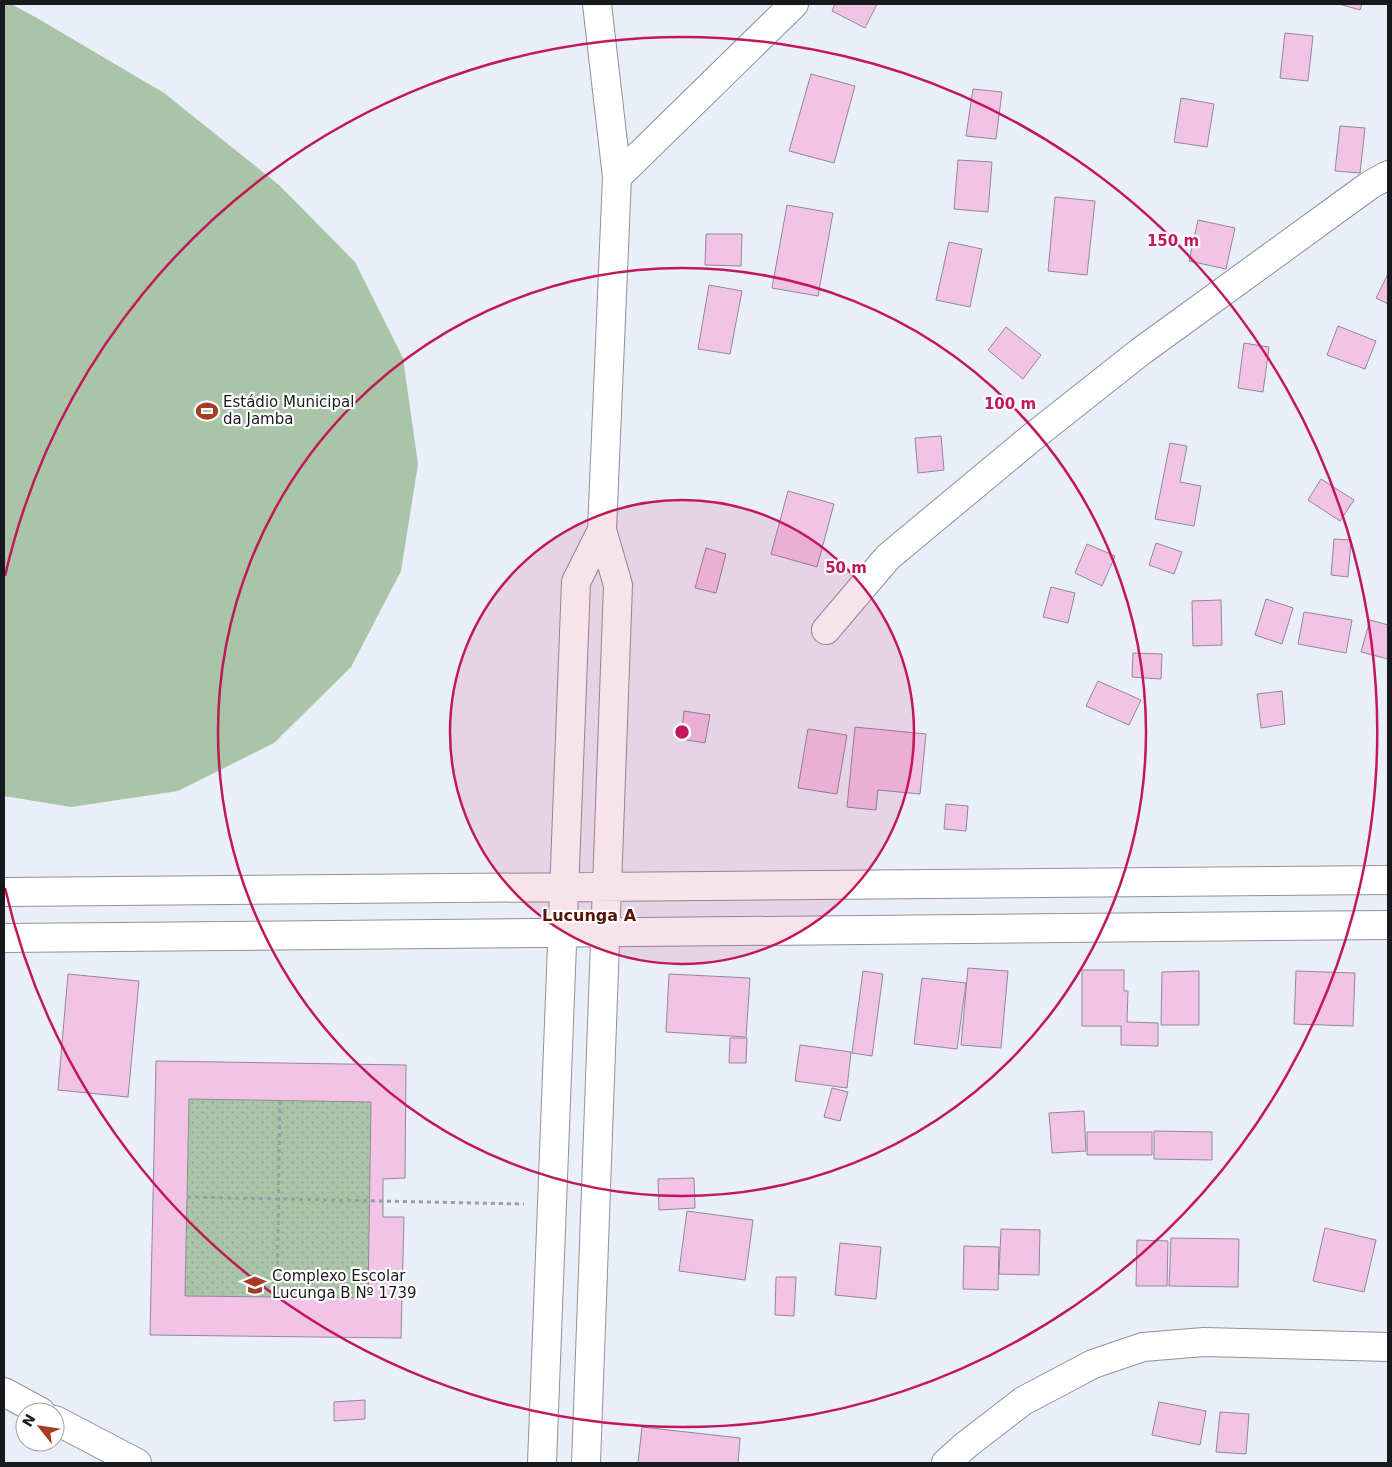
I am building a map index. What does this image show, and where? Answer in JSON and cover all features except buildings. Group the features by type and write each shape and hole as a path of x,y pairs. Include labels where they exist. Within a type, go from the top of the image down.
{"street":[{"path":"586,1463 618,585 602,530 617,177 597,4"},
{"path":"617,177 794,4"},
{"path":"826,630 888,557 1030,439 1155,340 1370,185 1388,175"},
{"path":"542,1463 576,582 602,530"},
{"path":"4,892 1388,880"},
{"path":"4,938 1388,925"},
{"path":"946,1463 1022,1401 1093,1364 1143,1347 1204,1342 1388,1347"},
{"path":"4,1392 22,1402"},
{"path":"65,1425 137,1463"}],"path":[{"path":"276,1297 280,1100"},
{"path":"187,1197 552,1204"}],"green space":[{"name":"Estádio Municipal da Jamba","path":"4,4 11,4 37,18 164,93 279,185 355,262 403,358 418,464 401,571 351,667 274,743 178,791 71,807 4,796"},
{"path":"189,1099 371,1102 368,1298 185,1296"}],"place":[{"name":"Estádio Municipal da Jamba","path":"207,411"},
{"name":"Complexo Escolar Lucunga B Nº 1739","path":"255,1285"}],"district":[{"name":"Lucunga A","path":"589,915"}]}
